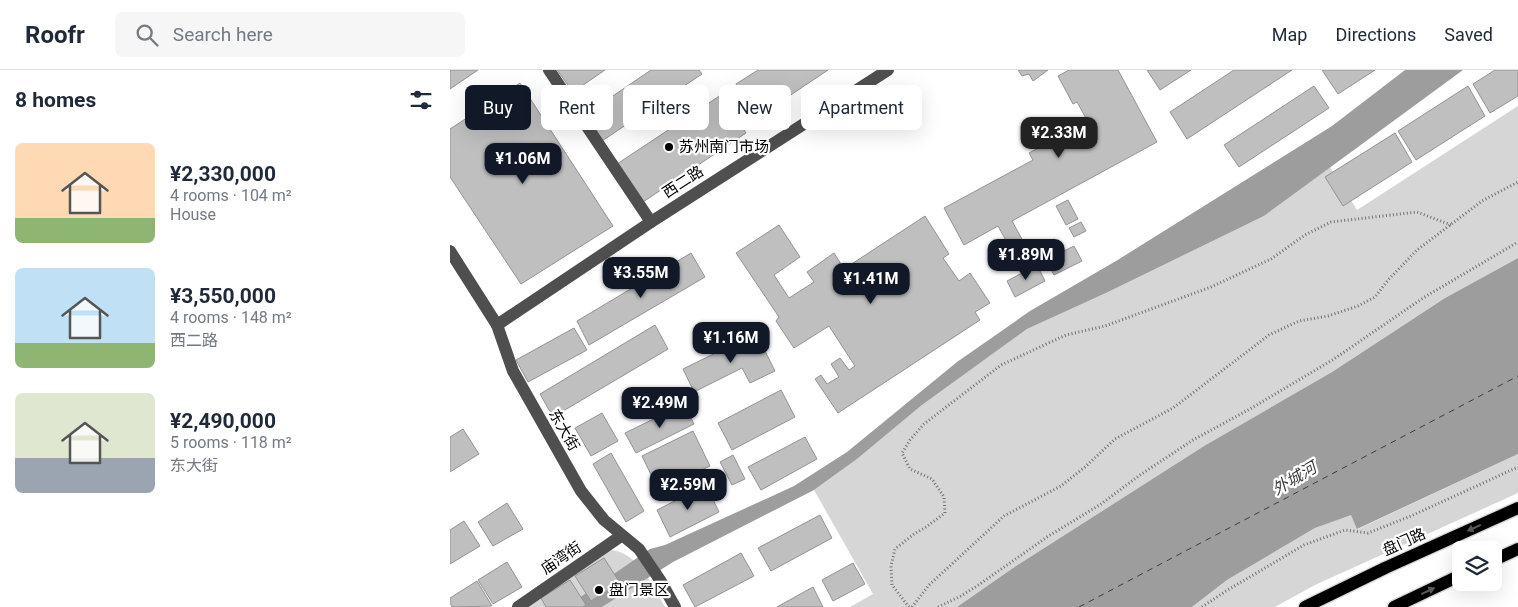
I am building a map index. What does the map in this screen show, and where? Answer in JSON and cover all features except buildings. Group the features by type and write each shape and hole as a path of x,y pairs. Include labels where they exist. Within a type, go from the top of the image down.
{"main road":[{"name":"盘门路","path":"1305,607 1385,568 1518,508"},
{"path":"1502,556 1518,549"},
{"path":"1394,607 1452,579"}],"street":[{"path":"549,70 651,222"},
{"name":"西二路","path":"497,325 651,222 888,70"},
{"name":"东大街","path":"450,252 497,325 513,371 576,483 597,512 622,536 639,548 676,607"},
{"name":"庙湾街","path":"518,607 622,536"}],"path":[{"path":"1451,224 1417,212 1332,222 1305,235 1271,259 1211,287 1105,326 1066,335 1002,365 924,424 902,453 910,469 932,479 944,497 945,513 894,549 891,566 892,585 910,607 929,585 1004,516 1061,486 1085,468 1115,439 1173,408 1269,335 1299,321 1328,316 1358,306 1375,297 1389,279 1417,250 1482,201 1518,182"},
{"path":"938,607 980,584 1193,440 1334,360 1422,298 1518,242"},
{"path":"1202,607 1259,570 1304,545 1345,530 1368,533 1518,468"}],"shaded area":[{"path":"1518,106 1518,258 1445,298 1332,372 1204,446 1013,568 957,607 850,607 873,594 814,490 857,459 922,405 1027,329 1106,293 1264,216 1330,167 1357,210"},
{"path":"1518,454 1518,493 1315,585 1275,607 1192,607 1227,580 1315,528 1351,514 1358,529"},
{"name":"盘门景区","path":"609,550 628,556 636,563 665,607 519,607"}],"water":[{"path":"1405,70 1463,70 1264,216 1106,293 1027,329 922,405 857,459 814,490 673,562 602,607 566,607 650,549 665,545 794,486 847,452 957,362 1030,311 1116,261 1332,126"},
{"name":"外城河","path":"1518,258 1518,454 1357,529 1351,515 1315,528 1227,580 1192,607 957,607 1013,568 1204,446 1332,372 1445,298"}],"ferry route":[{"path":"1079,607 1518,376"}],"place":[{"name":"苏州南门市场","path":"669,147"},
{"name":"盘门景区","path":"599,590"}]}
